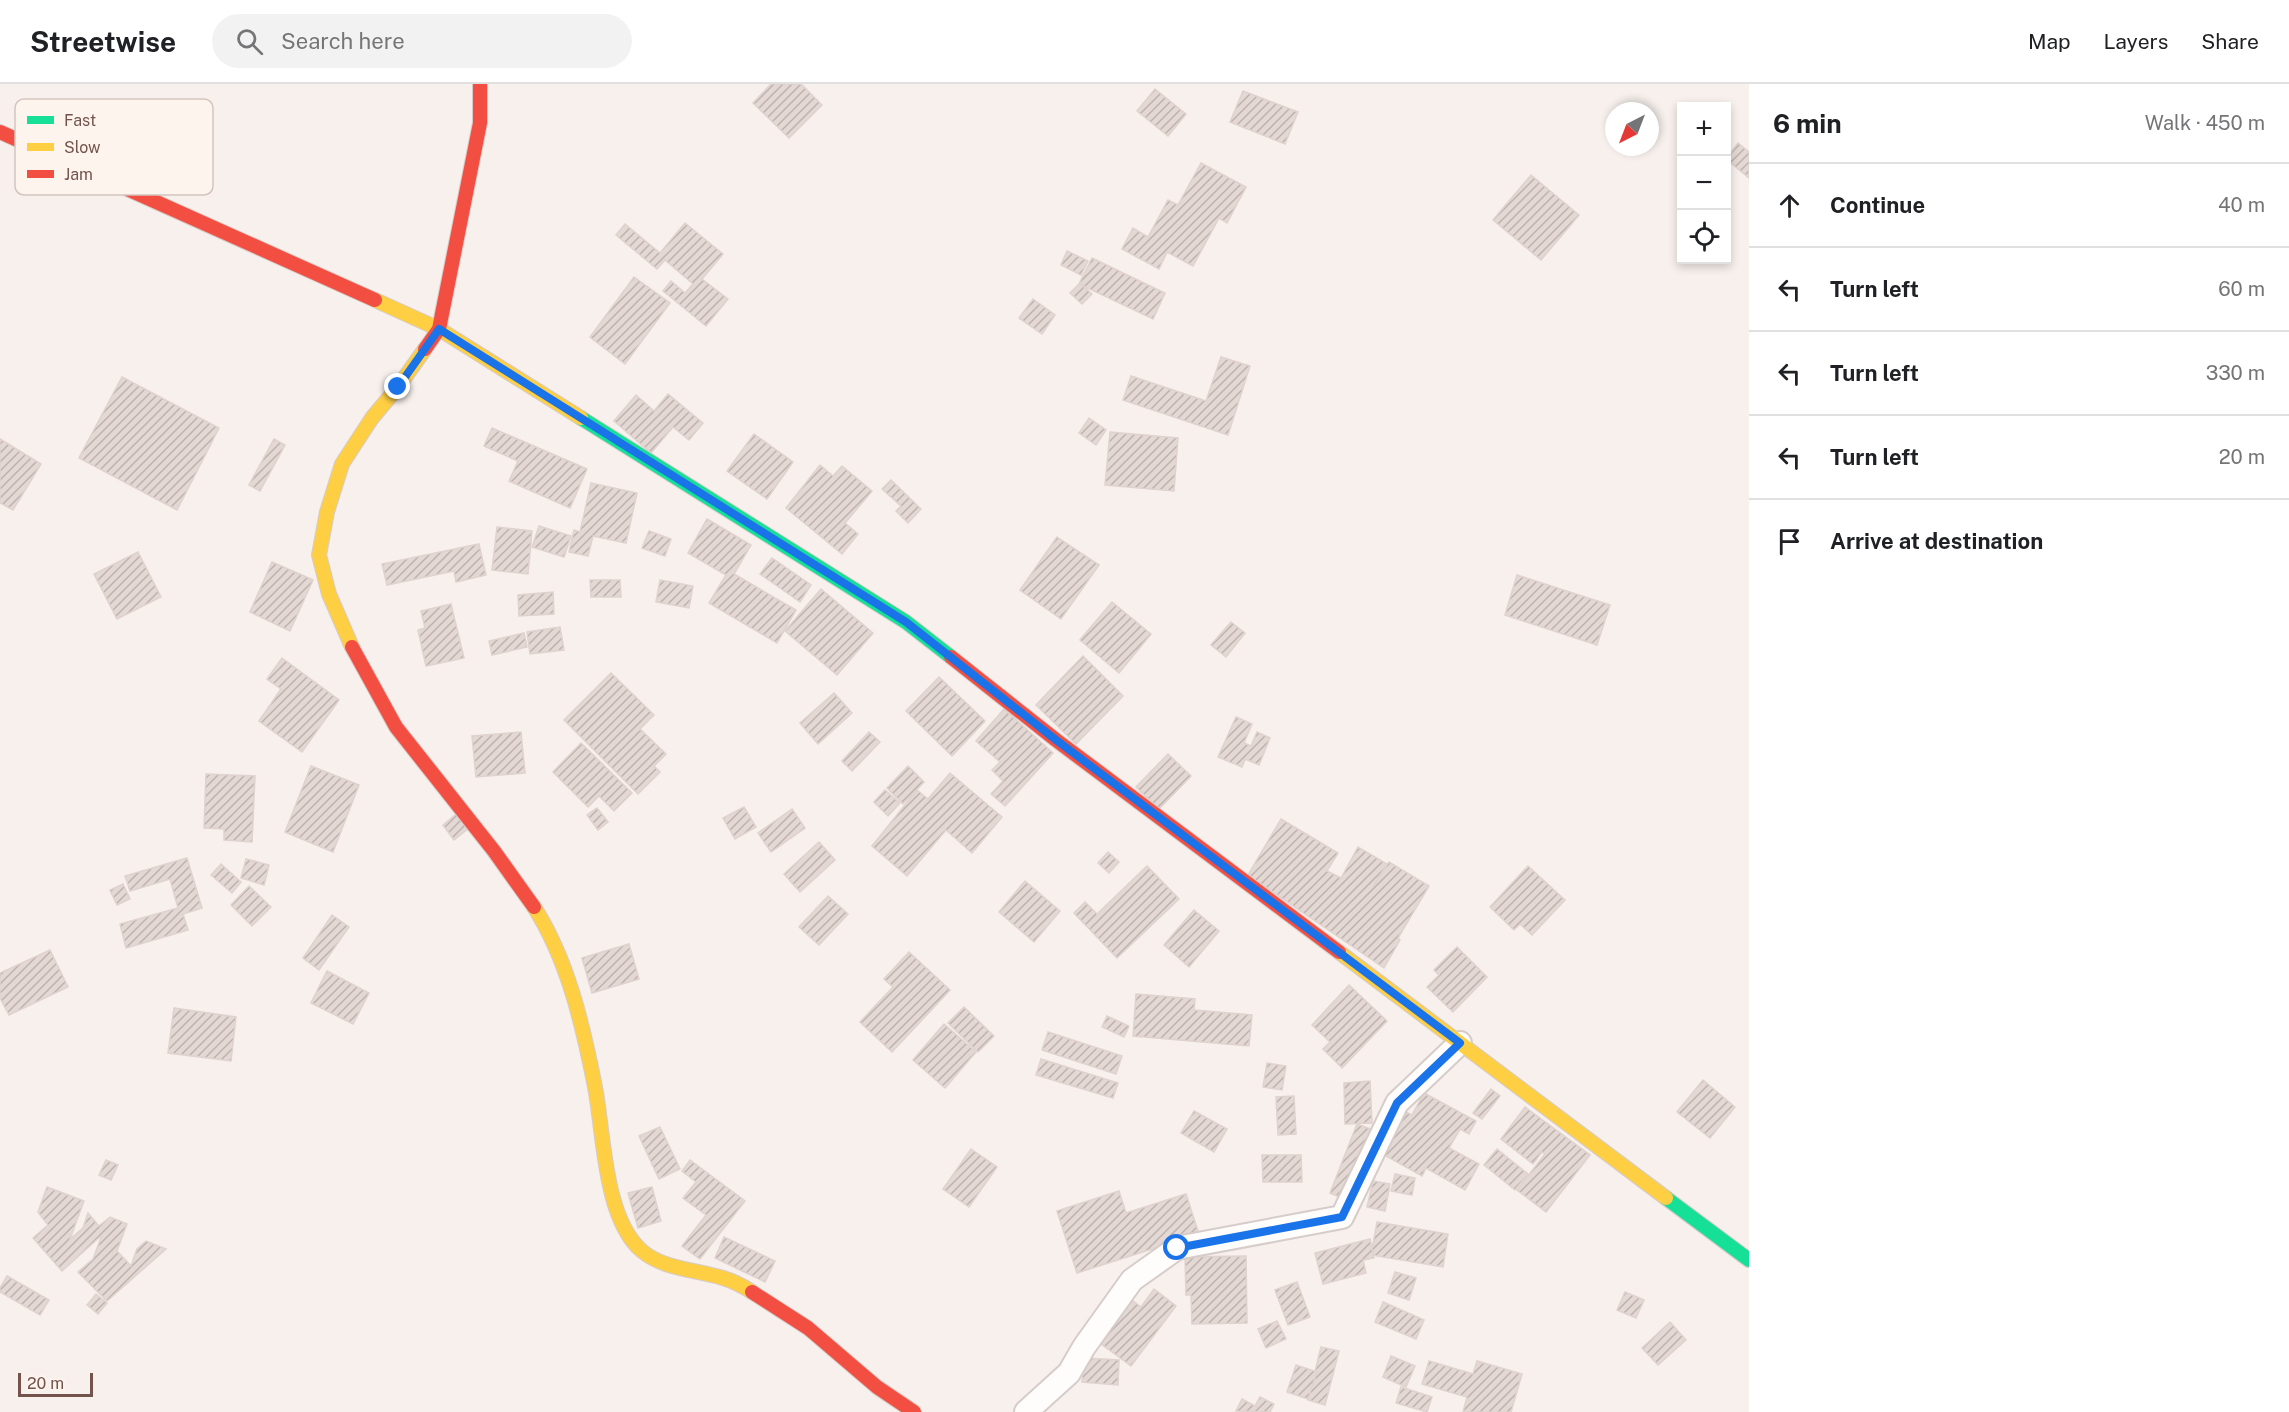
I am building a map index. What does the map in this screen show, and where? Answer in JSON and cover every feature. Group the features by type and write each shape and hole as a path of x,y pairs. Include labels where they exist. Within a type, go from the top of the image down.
{"street":[{"path":"480,84 480,123 439,329 398,387 372,418 342,465 327,512 319,555 328,594 353,650 396,727 494,850 529,899 560,958 578,1010 595,1088 616,1213 628,1236 644,1253 672,1265 727,1279 766,1300 821,1338 867,1380 896,1402 914,1412"},
{"path":"0,132 15,139"},
{"path":"140,195 439,329 906,622 1056,740 1749,1260"},
{"path":"1026,1412 1069,1373 1084,1347 1132,1280 1177,1248 1342,1217 1397,1103 1460,1043"}],"building":[{"path":"771,84 801,84 822,105 789,138 753,103"},
{"path":"1155,89 1186,114 1168,136 1137,111"},
{"path":"1243,91 1298,112 1285,144 1230,122"},
{"path":"1738,143 1749,152 1749,178 1731,163 1731,152"},
{"path":"1201,163 1246,187 1227,223 1219,218 1193,266 1167,252 1159,269 1122,249 1133,228 1148,237 1168,200 1178,205"},
{"path":"1531,175 1579,215 1541,260 1493,220"},
{"path":"685,223 723,254 702,279 728,299 706,326 663,291 671,281 685,293 693,284 665,260 657,269 616,235 625,224 660,253"},
{"path":"1067,251 1088,261 1081,275 1061,265"},
{"path":"1092,258 1165,293 1153,319 1079,284"},
{"path":"634,277 670,303 625,364 590,337"},
{"path":"1080,283 1092,294 1082,304 1070,293"},
{"path":"1033,299 1055,315 1042,334 1019,318"},
{"path":"1221,357 1250,366 1228,435 1123,400 1131,376 1206,401"},
{"path":"122,377 219,428 177,510 79,458"},
{"path":"668,394 703,423 689,440 673,427 651,453 614,421 636,395 654,411"},
{"path":"1089,418 1106,430 1096,445 1079,433"},
{"path":"492,428 587,469 570,508 509,481 518,461 484,446"},
{"path":"1110,432 1178,438 1174,491 1105,485"},
{"path":"754,434 793,462 767,499 727,471"},
{"path":"0,439 41,464 13,510 0,503"},
{"path":"274,439 285,445 260,491 249,485"},
{"path":"820,465 833,476 842,466 872,491 845,523 858,534 842,554 786,508"},
{"path":"891,480 921,509 908,523 896,511 901,506 882,489"},
{"path":"591,483 637,493 626,543 593,536 588,556 569,552 574,530 580,532"},
{"path":"707,519 751,545 734,574 796,610 777,643 709,603 726,575 688,553"},
{"path":"539,526 571,536 564,557 532,547"},
{"path":"497,527 532,531 528,574 492,570"},
{"path":"649,531 671,539 665,556 642,548"},
{"path":"1057,537 1099,565 1061,619 1020,590"},
{"path":"479,544 486,575 456,582 454,571 387,585 382,564"},
{"path":"138,552 161,597 117,619 94,574"},
{"path":"772,558 811,585 800,602 760,574"},
{"path":"272,562 313,580 290,631 250,612"},
{"path":"1517,575 1610,605 1597,645 1505,615"},
{"path":"590,580 620,580 621,597 591,597"},
{"path":"660,580 693,586 689,608 656,602"},
{"path":"821,589 873,633 837,675 785,631"},
{"path":"553,592 554,614 519,616 518,595"},
{"path":"1112,602 1151,634 1119,673 1080,640"},
{"path":"451,604 464,658 426,666 418,630 425,628 421,611"},
{"path":"1231,622 1245,633 1226,657 1211,645"},
{"path":"560,627 564,650 530,654 527,632"},
{"path":"524,633 527,647 492,655 489,641"},
{"path":"1083,656 1123,696 1076,744 1036,705"},
{"path":"282,658 339,700 302,752 259,721 281,689 267,679"},
{"path":"611,673 654,715 640,729 666,754 654,766 660,772 638,794 564,720"},
{"path":"939,677 985,721 952,756 906,711"},
{"path":"834,693 852,713 818,744 800,723"},
{"path":"1004,709 1053,753 1005,806 991,794 1003,781 992,770 1000,762 976,741"},
{"path":"1236,717 1252,724 1244,743 1251,746 1257,732 1270,738 1259,765 1245,759 1242,767 1218,757"},
{"path":"521,732 525,773 476,777 472,736"},
{"path":"869,732 880,742 852,771 842,761"},
{"path":"581,743 632,793 614,811 599,796 588,807 553,772"},
{"path":"1168,754 1191,776 1159,809 1136,787"},
{"path":"311,766 359,785 333,852 285,832"},
{"path":"908,766 924,782 903,804 887,788"},
{"path":"950,773 1002,817 972,853 946,830 907,876 872,846 917,790 928,799"},
{"path":"206,774 255,776 252,842 224,840 224,829 204,828"},
{"path":"885,790 900,803 888,816 874,802"},
{"path":"744,807 756,827 735,839 723,818"},
{"path":"597,808 608,822 598,830 587,815"},
{"path":"792,809 805,828 771,852 758,833"},
{"path":"461,810 473,825 454,840 443,825"},
{"path":"1281,819 1338,853 1327,871 1341,878 1358,847 1387,864 1373,887 1389,862 1429,886 1398,938 1400,940 1384,968 1248,875"},
{"path":"819,842 835,860 800,892 784,874"},
{"path":"1108,852 1119,862 1109,873 1098,863"},
{"path":"187,858 202,908 183,914 188,930 126,948 120,924 178,908 170,879 130,891 125,876"},
{"path":"246,859 269,865 264,885 241,878"},
{"path":"221,864 241,882 232,893 211,875"},
{"path":"1147,866 1179,899 1117,958 1074,913 1085,902 1097,914"},
{"path":"1528,866 1565,900 1532,935 1520,924 1514,930 1490,907"},
{"path":"1025,881 1060,911 1034,942 999,912"},
{"path":"123,884 130,899 117,905 110,890"},
{"path":"249,886 271,907 252,926 231,905"},
{"path":"828,896 848,914 819,945 799,927"},
{"path":"1194,910 1219,931 1189,967 1164,945"},
{"path":"332,915 349,927 319,970 303,958"},
{"path":"629,944 639,979 592,993 582,958"},
{"path":"1457,947 1487,977 1453,1012 1427,987 1439,975 1434,970"},
{"path":"50,950 68,987 9,1015 0,998 0,973"},
{"path":"909,952 950,990 892,1052 860,1022 893,987 884,979"},
{"path":"327,971 369,993 353,1024 311,1003"},
{"path":"1349,985 1387,1021 1342,1068 1323,1049 1330,1042 1312,1025"},
{"path":"1136,994 1195,999 1194,1010 1252,1015 1249,1046 1133,1036"},
{"path":"964,1007 994,1036 978,1052 948,1023"},
{"path":"174,1008 236,1017 231,1061 168,1053"},
{"path":"1107,1016 1129,1026 1124,1037 1102,1027"},
{"path":"944,1024 976,1052 945,1088 913,1060"},
{"path":"1048,1032 1122,1056 1116,1074 1042,1050"},
{"path":"1041,1059 1118,1083 1113,1098 1036,1075"},
{"path":"1267,1063 1286,1066 1282,1090 1263,1087"},
{"path":"1703,1080 1735,1107 1710,1138 1677,1112"},
{"path":"1370,1081 1372,1123 1345,1124 1344,1083"},
{"path":"1491,1089 1500,1096 1482,1119 1473,1113"},
{"path":"1424,1093 1476,1121 1469,1134 1460,1129 1449,1148 1479,1164 1465,1190 1426,1168 1422,1176 1377,1151 1400,1109 1412,1115"},
{"path":"1294,1096 1296,1134 1278,1135 1276,1097"},
{"path":"1525,1107 1590,1155 1546,1212 1517,1190 1545,1154 1542,1152 1533,1164 1501,1139"},
{"path":"1194,1111 1227,1129 1214,1152 1181,1133"},
{"path":"1357,1124 1376,1131 1349,1201 1330,1193"},
{"path":"660,1127 680,1169 659,1179 639,1136"},
{"path":"971,1149 997,1167 969,1207 943,1189"},
{"path":"1497,1149 1528,1174 1515,1190 1484,1165"},
{"path":"1262,1155 1301,1155 1302,1182 1263,1182"},
{"path":"106,1160 118,1165 111,1180 99,1175"},
{"path":"690,1160 745,1201 700,1259 682,1246 706,1215 683,1198 696,1182 682,1171"},
{"path":"1395,1174 1415,1178 1412,1195 1391,1191"},
{"path":"1373,1181 1390,1184 1385,1211 1367,1207"},
{"path":"47,1187 84,1201 70,1239 83,1228 88,1213 99,1226 110,1217 127,1224 117,1251 131,1266 137,1249 146,1241 166,1249 107,1301 78,1272 93,1259 102,1235 62,1271 33,1238 48,1225 38,1212"},
{"path":"652,1187 661,1221 638,1228 628,1193"},
{"path":"1119,1191 1126,1213 1186,1194 1199,1234 1077,1273 1057,1211"},
{"path":"1377,1222 1448,1234 1443,1267 1371,1255"},
{"path":"724,1237 775,1261 765,1282 715,1258"},
{"path":"1370,1239 1374,1258 1363,1260 1366,1273 1323,1284 1315,1253"},
{"path":"1246,1256 1247,1323 1192,1324 1191,1295 1186,1295 1185,1257"},
{"path":"1395,1272 1416,1278 1409,1300 1388,1293"},
{"path":"7,1276 49,1300 40,1315 0,1292"},
{"path":"1297,1282 1310,1317 1288,1325 1275,1290"},
{"path":"1154,1289 1176,1306 1131,1366 1100,1343 1132,1300 1141,1307"},
{"path":"1625,1292 1644,1300 1636,1318 1617,1310"},
{"path":"96,1294 107,1303 98,1314 87,1305"},
{"path":"1383,1302 1424,1320 1416,1339 1375,1322"},
{"path":"1277,1321 1286,1339 1266,1348 1258,1329"},
{"path":"1670,1322 1686,1340 1658,1365 1642,1348"},
{"path":"1321,1347 1339,1351 1325,1405 1308,1400"},
{"path":"1391,1356 1415,1366 1406,1387 1383,1377"},
{"path":"1084,1358 1119,1360 1118,1385 1082,1382"},
{"path":"1429,1361 1473,1374 1477,1361 1522,1374 1511,1412 1463,1412 1467,1397 1422,1384"},
{"path":"1296,1365 1317,1372 1308,1399 1287,1392"},
{"path":"1401,1387 1432,1397 1427,1412 1396,1403"},
{"path":"1260,1397 1274,1404 1270,1412 1236,1411 1242,1399 1255,1406"}],"traffic: fast":[{"path":"581,418 906,622 951,657"},
{"path":"1666,1198 1749,1260"}],"traffic: slow":[{"path":"375,300 439,329 581,418"},
{"path":"352,647 329,594 319,555 327,512 342,464 372,418 425,349"},
{"path":"534,907 556,949 573,994 595,1087 613,1197 629,1237 642,1251 660,1262 727,1279 752,1292"},
{"path":"1339,952 1666,1198"}],"traffic: jam":[{"path":"425,349 439,329 480,123 480,84"},
{"path":"0,132 15,139"},
{"path":"141,195 375,300"},
{"path":"352,647 396,727 494,851 534,907"},
{"path":"951,657 1056,740 1339,952"},
{"path":"752,1292 808,1328 877,1387 914,1412"}],"route":[{"path":"398,387 439,329 906,622 1056,740 1460,1043 1397,1103 1342,1217 1177,1248"}]}
